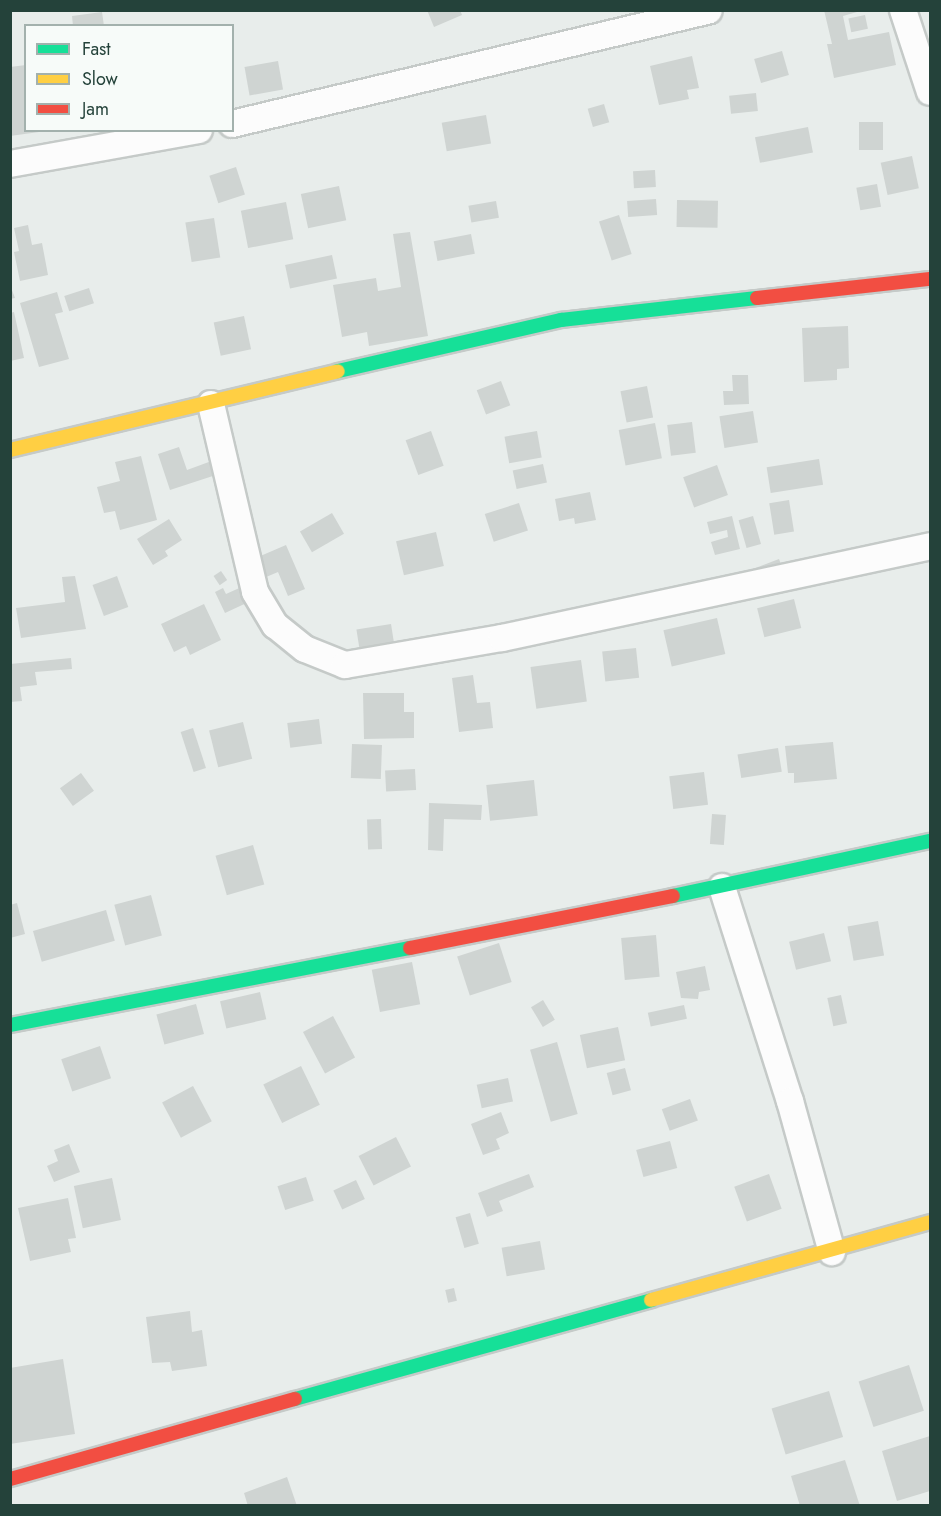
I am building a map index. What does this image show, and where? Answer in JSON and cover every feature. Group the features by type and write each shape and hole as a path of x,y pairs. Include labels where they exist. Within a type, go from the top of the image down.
{"street":[{"path":"234,124 709,10"},
{"path":"903,10 930,92"},
{"path":"10,164 188,132"},
{"path":"10,450 210,404 404,354 561,320 930,279"},
{"path":"210,404 255,592 275,625 304,650 345,665 502,638 930,546"},
{"path":"10,1025 722,887 930,841"},
{"path":"722,887 790,1101 832,1252"},
{"path":"10,1479 832,1252 930,1222"}],"building":[{"path":"427,10 460,10 462,15 434,27"},
{"path":"824,10 864,10 843,16 848,40 889,32 896,65 834,78 827,44 832,44"},
{"path":"102,12 104,24 73,24 72,16"},
{"path":"865,15 868,29 851,32 848,19"},
{"path":"782,51 789,75 761,83 754,59"},
{"path":"692,56 699,88 687,90 689,99 659,105 650,66"},
{"path":"278,61 283,90 250,95 245,67"},
{"path":"24,65 24,132 39,132 10,136 10,67"},
{"path":"756,93 758,111 731,114 729,96"},
{"path":"604,104 609,122 593,127 588,109"},
{"path":"486,115 491,144 447,151 442,123"},
{"path":"859,122 883,122 883,150 859,150"},
{"path":"808,127 813,153 760,163 755,137"},
{"path":"912,156 919,188 888,195 881,163"},
{"path":"236,167 245,195 218,203 209,176"},
{"path":"655,170 656,187 634,188 633,171"},
{"path":"877,184 881,207 860,210 856,188"},
{"path":"339,186 346,220 308,228 301,194"},
{"path":"656,199 657,215 628,217 627,201"},
{"path":"677,200 718,201 718,228 677,227"},
{"path":"496,201 499,218 471,223 468,206"},
{"path":"286,202 293,239 248,248 241,211"},
{"path":"619,215 632,254 612,260 599,221"},
{"path":"214,218 220,258 192,262 185,223"},
{"path":"28,225 32,245 42,243 48,275 20,281 14,252 19,251 14,228"},
{"path":"410,232 428,336 369,346 367,332 342,337 333,285 376,278 378,291 401,287 393,234"},
{"path":"471,234 475,254 438,261 434,241"},
{"path":"332,255 337,278 290,288 285,265"},
{"path":"10,285 15,298 10,299"},
{"path":"89,288 94,303 69,311 64,296"},
{"path":"57,292 63,312 55,314 69,359 39,367 20,303"},
{"path":"14,312 24,358 10,361 10,313"},
{"path":"244,316 251,349 221,356 214,322"},
{"path":"848,326 849,368 837,369 837,380 804,382 802,328"},
{"path":"732,375 748,375 749,404 724,405 723,391 733,391"},
{"path":"501,381 510,405 486,415 477,390"},
{"path":"647,386 653,417 627,423 620,391"},
{"path":"753,411 758,443 724,448 719,416"},
{"path":"692,422 696,453 671,456 667,425"},
{"path":"655,423 662,458 626,465 619,430"},
{"path":"431,431 444,466 418,475 406,440"},
{"path":"537,431 542,458 509,463 505,437"},
{"path":"179,447 187,470 217,459 222,473 170,490 158,454"},
{"path":"141,456 157,520 120,530 115,511 104,513 97,487 120,481 115,462"},
{"path":"819,459 823,485 771,493 767,467"},
{"path":"543,464 547,483 517,489 513,470"},
{"path":"717,465 728,495 694,507 683,477"},
{"path":"590,492 596,520 575,524 574,518 559,521 555,499"},
{"path":"789,500 794,532 774,535 769,503"},
{"path":"519,503 528,531 494,542 485,514"},
{"path":"332,513 344,534 312,552 300,532"},
{"path":"732,516 740,549 715,555 711,542 728,537 727,530 710,534 707,522"},
{"path":"753,516 761,544 747,548 739,520"},
{"path":"169,519 182,540 165,551 168,556 153,565 137,539"},
{"path":"436,532 444,566 404,575 396,541"},
{"path":"286,545 305,589 288,596 278,572 259,580 251,560"},
{"path":"779,559 787,580 756,591 748,571"},
{"path":"221,571 227,580 220,585 214,576"},
{"path":"75,576 86,629 21,638 16,608 65,602 62,577"},
{"path":"117,576 128,607 104,616 93,585"},
{"path":"246,585 253,600 225,613 215,592 223,588 226,594"},
{"path":"794,599 801,628 764,637 757,608"},
{"path":"204,604 221,640 190,655 186,646 174,652 161,624"},
{"path":"717,618 725,654 672,666 663,630"},
{"path":"391,624 397,660 362,665 356,629"},
{"path":"636,648 639,678 605,681 602,652"},
{"path":"71,658 72,669 35,672 37,685 20,687 22,701 10,702 10,664"},
{"path":"581,660 587,702 536,709 530,667"},
{"path":"473,675 477,703 490,702 493,728 459,732 452,678"},
{"path":"363,693 404,693 404,712 414,712 414,738 364,739"},
{"path":"319,719 322,744 290,748 287,723"},
{"path":"243,722 252,759 218,767 209,730"},
{"path":"193,728 206,768 194,772 181,732"},
{"path":"833,742 837,779 794,783 794,773 788,773 785,746"},
{"path":"352,744 382,745 381,779 351,778"},
{"path":"778,748 782,772 741,778 738,754"},
{"path":"415,769 416,790 386,792 385,771"},
{"path":"704,772 708,805 673,809 669,776"},
{"path":"81,773 94,791 73,806 60,788"},
{"path":"534,780 538,816 490,821 486,785"},
{"path":"429,803 482,805 481,820 444,819 443,851 428,850"},
{"path":"712,814 726,815 724,845 710,844"},
{"path":"367,819 381,819 382,849 368,849"},
{"path":"253,845 264,884 227,895 216,856"},
{"path":"151,895 162,936 125,945 114,905"},
{"path":"17,903 25,934 10,938 10,905"},
{"path":"106,910 115,941 42,962 33,931"},
{"path":"878,921 884,955 854,961 847,926"},
{"path":"824,933 831,961 796,970 789,942"},
{"path":"656,935 660,977 625,980 621,938"},
{"path":"499,943 512,982 470,996 457,957"},
{"path":"412,962 420,1004 380,1012 372,970"},
{"path":"705,966 710,990 699,992 698,999 681,998 676,972"},
{"path":"260,992 266,1019 226,1029 220,1001"},
{"path":"841,995 847,1023 833,1026 827,998"},
{"path":"543,1000 555,1020 543,1027 531,1007"},
{"path":"196,1004 204,1034 164,1045 156,1015"},
{"path":"684,1005 687,1019 651,1026 648,1013"},
{"path":"333,1016 355,1057 325,1073 303,1032"},
{"path":"618,1027 625,1060 587,1068 580,1035"},
{"path":"557,1042 578,1114 551,1122 530,1050"},
{"path":"100,1046 111,1078 72,1091 61,1059"},
{"path":"301,1066 320,1105 282,1123 263,1084"},
{"path":"625,1068 631,1090 613,1095 607,1073"},
{"path":"508,1078 513,1101 482,1108 477,1085"},
{"path":"193,1086 212,1121 181,1138 162,1102"},
{"path":"690,1099 698,1121 670,1131 662,1109"},
{"path":"501,1112 509,1133 496,1139 500,1149 483,1155 471,1124"},
{"path":"396,1137 411,1166 374,1185 359,1156"},
{"path":"670,1141 677,1168 643,1177 636,1150"},
{"path":"69,1144 80,1172 54,1182 47,1166 58,1161 54,1150"},
{"path":"529,1174 534,1187 499,1201 503,1211 487,1217 478,1193"},
{"path":"769,1174 782,1209 747,1221 734,1187"},
{"path":"306,1177 314,1201 285,1210 277,1186"},
{"path":"112,1178 121,1220 83,1228 74,1186"},
{"path":"356,1180 365,1199 342,1210 333,1191"},
{"path":"68,1198 76,1238 68,1239 71,1252 30,1261 18,1208"},
{"path":"470,1213 479,1244 464,1248 456,1217"},
{"path":"540,1241 545,1270 507,1276 502,1248"},
{"path":"454,1288 457,1301 448,1303 445,1290"},
{"path":"190,1311 192,1332 202,1330 207,1366 172,1371 170,1362 152,1363 146,1317"},
{"path":"63,1359 75,1434 10,1444 10,1368"},
{"path":"909,1365 924,1411 873,1427 859,1381"},
{"path":"829,1391 843,1437 786,1454 772,1409"},
{"path":"930,1436 930,1491 897,1501 882,1451"},
{"path":"845,1460 860,1506 800,1506 791,1476"},
{"path":"287,1477 297,1506 248,1506 244,1493"}],"traffic: fast":[{"path":"338,371 561,320 757,298"},
{"path":"673,896 930,841"},
{"path":"10,1025 410,948"},
{"path":"295,1399 651,1300"}],"traffic: slow":[{"path":"10,450 338,371"},
{"path":"651,1300 930,1222"}],"traffic: jam":[{"path":"757,298 930,279"},
{"path":"410,948 673,896"},
{"path":"10,1479 295,1399"}]}
